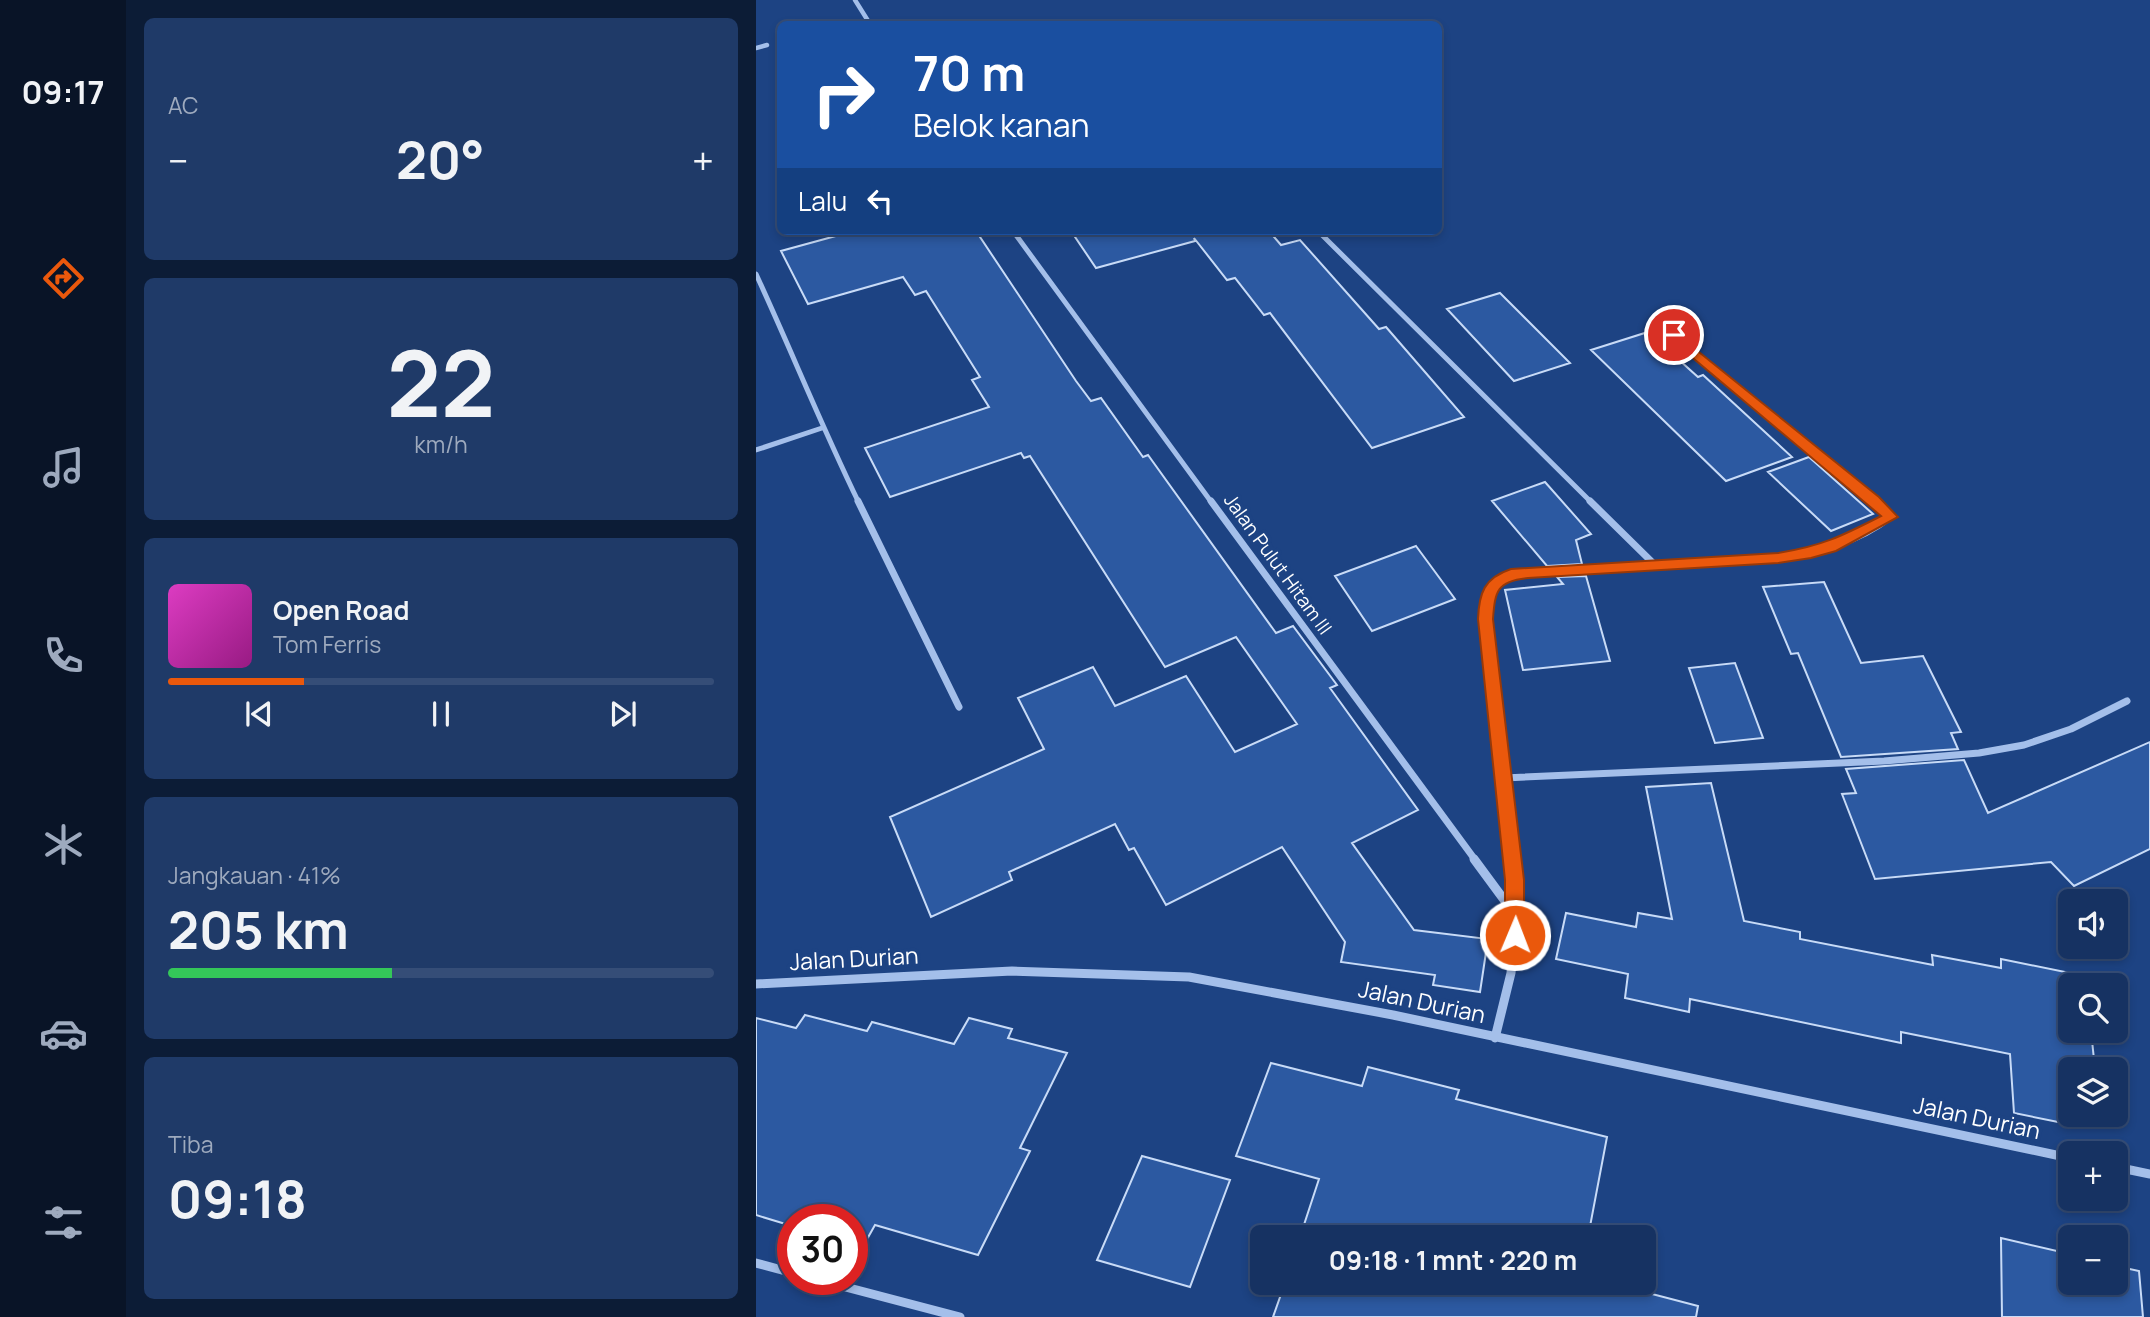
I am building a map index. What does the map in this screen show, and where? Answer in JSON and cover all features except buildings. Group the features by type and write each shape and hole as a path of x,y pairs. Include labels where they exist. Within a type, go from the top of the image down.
{"street":[{"path":"855,0 868,21"},
{"path":"756,48 767,45"},
{"name":"Jalan Pulut Hitam III","path":"1016,235 1516,916"},
{"path":"1322,235 1654,564"},
{"path":"756,274 807,384 822,428 959,707"},
{"path":"1495,1038 1511,973 1516,916 1486,619 1487,597 1491,585 1511,574 1778,558 1811,553 1831,547 1890,517 1874,500 1674,335"},
{"path":"756,450 822,428"},
{"path":"1504,778 1884,761 1979,753 2024,745 2071,729 2127,701"},
{"name":"Jalan Durian","path":"756,984 1012,971 1189,977 1393,1014 1495,1038 2058,1155"},
{"path":"2128,1169 2150,1174"},
{"path":"756,1263 777,1269"},
{"path":"868,1293 960,1317"}],"route":[{"path":"1515,935 1514,880 1486,619 1488,590 1491,585 1511,574 1778,558 1811,553 1831,547 1890,519 1889,514 1874,500 1674,335"}]}
